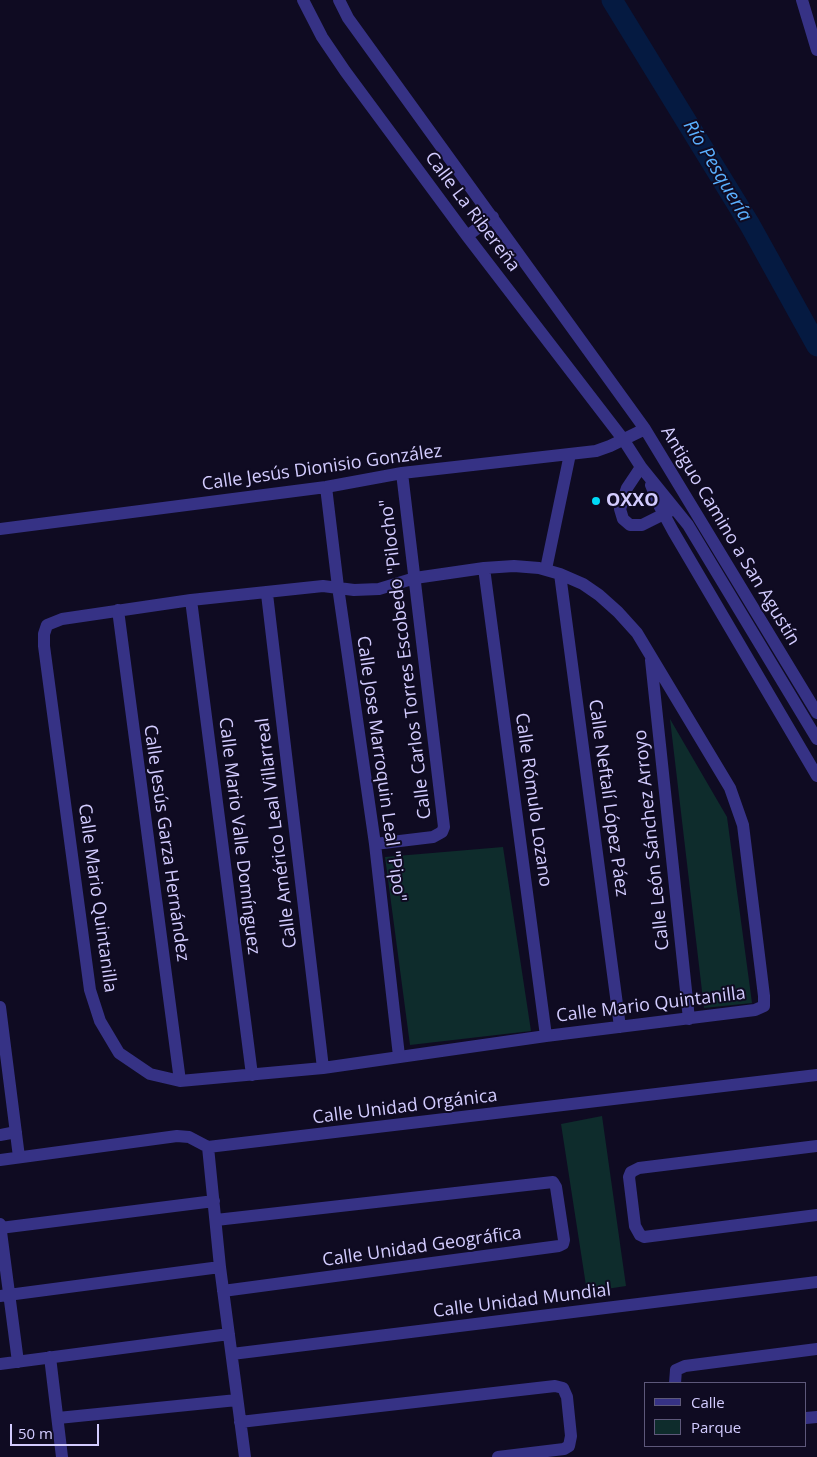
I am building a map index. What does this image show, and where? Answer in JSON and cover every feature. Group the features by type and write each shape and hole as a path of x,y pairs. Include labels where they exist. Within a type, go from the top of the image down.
{"street":[{"name":"Calle La Ribereña","path":"304,0 322,37 345,71 467,236 623,438"},
{"name":"Calle La Ribereña","path":"338,0 348,18 494,217 645,429"},
{"path":"802,0 812,22 817,50"},
{"path":"467,236 494,217"},
{"name":"Calle Jesús Dionisio González","path":"0,529 326,487 402,473 570,454 604,448 645,429"},
{"name":"Antiguo Camino a San Agustín","path":"645,429 817,713"},
{"path":"623,438 652,480 652,489 670,512 728,624 817,776"},
{"path":"546,570 570,454"},
{"path":"641,466 627,488 620,509 623,519 630,525 642,525 670,512"},
{"name":"Calle Carlos Torres Escobedo \"Pilocho\"","path":"375,844 433,837 442,832 444,828 402,473"},
{"name":"Calle Jose Marroquin Leal \"Pipo\"","path":"326,487 338,587 375,844 399,1056"},
{"name":"Antiguo Camino a San Agustín","path":"670,512 688,525 817,739"},
{"name":"Calle Mario Quintanilla","path":"514,566 546,570 560,574 583,584 599,595 637,633 650,658 730,788 743,825 764,1006 689,1019 546,1036 323,1068 180,1081 150,1074 119,1052 100,1021 90,990 44,646 44,634 47,626 56,621 191,600 267,594 316,587 338,587 354,590 379,589 415,578 484,568 514,566"},
{"name":"Calle Rómulo Lozano","path":"484,568 546,1036"},
{"name":"Calle Neftalí López Páez","path":"560,574 620,1027"},
{"name":"Calle Américo Leal Villarreal","path":"267,594 323,1068"},
{"name":"Calle Mario Valle Domínguez","path":"191,600 252,1075"},
{"name":"Calle Jesús Garza Hernández","path":"118,610 180,1081"},
{"path":"728,624 753,634"},
{"name":"Calle León Sánchez Arroyo","path":"650,658 689,1019"},
{"path":"0,1007 19,1157"},
{"name":"Calle Unidad Orgánica","path":"208,1147 817,1075"},
{"path":"0,1135 16,1132"},
{"path":"0,1160 177,1136 190,1137 208,1147 220,1267 245,1457"},
{"path":"817,1146 638,1168 631,1172 629,1177 635,1226 637,1231 644,1237 817,1215"},
{"name":"Calle Unidad Geográfica","path":"216,1220 550,1182 555,1183 564,1240 563,1244 559,1246 223,1291"},
{"path":"18,1362 5,1295 0,1227 214,1201"},
{"path":"5,1295 220,1267"},
{"name":"Calle Unidad Mundial","path":"232,1354 817,1282"},
{"path":"0,1364 229,1334"},
{"path":"675,1382 676,1370 685,1366 817,1349"},
{"path":"50,1357 62,1457"},
{"path":"240,1422 555,1386 563,1388 567,1397 572,1436 569,1446 498,1457"},
{"path":"58,1418 237,1400"}],"green space":[{"path":"670,719 727,817 752,1003 704,1008"},
{"path":"503,847 531,1031 410,1045 385,857"},
{"path":"602,1116 626,1286 587,1292 561,1124"}],"waterway":[{"name":"Río Pesquería","path":"612,0 750,225 817,346"}],"place":[{"name":"OXXO","path":"596,501"}]}
